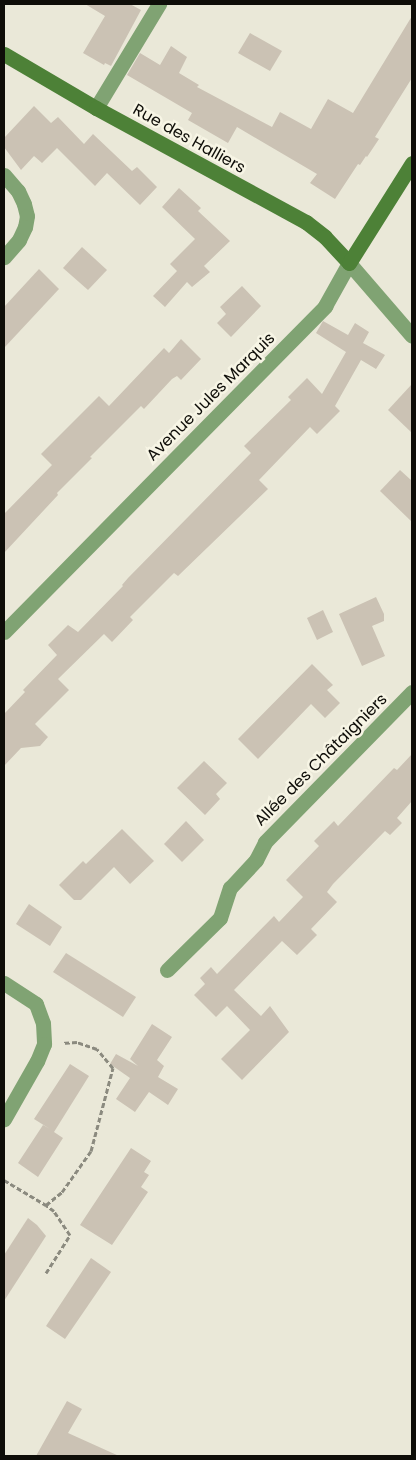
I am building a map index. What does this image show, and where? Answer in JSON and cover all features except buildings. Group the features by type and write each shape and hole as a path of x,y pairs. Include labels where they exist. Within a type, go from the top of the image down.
{"main road":[{"name":"Rue des Halliers","path":"4,54 96,108 306,222 325,237 349,263"},
{"name":"Avenue Jules Marquis","path":"349,263 412,162"}],"street":[{"path":"96,108 159,4"},
{"path":"4,175 18,191 27,216 25,227 19,240 4,256"},
{"path":"349,263 412,336"},
{"name":"Avenue Jules Marquis","path":"4,632 325,306 349,263"},
{"name":"Allée des Châtaigniers","path":"167,970 220,918 230,888 256,860 264,842 412,692"},
{"path":"4,983 36,1004 43,1023 44,1044 37,1061 4,1119"}],"path":[{"path":"44,1044 76,1042 97,1049 113,1068 91,1151 62,1192 46,1205"},
{"path":"4,1180 54,1211 70,1235 46,1273"}]}
